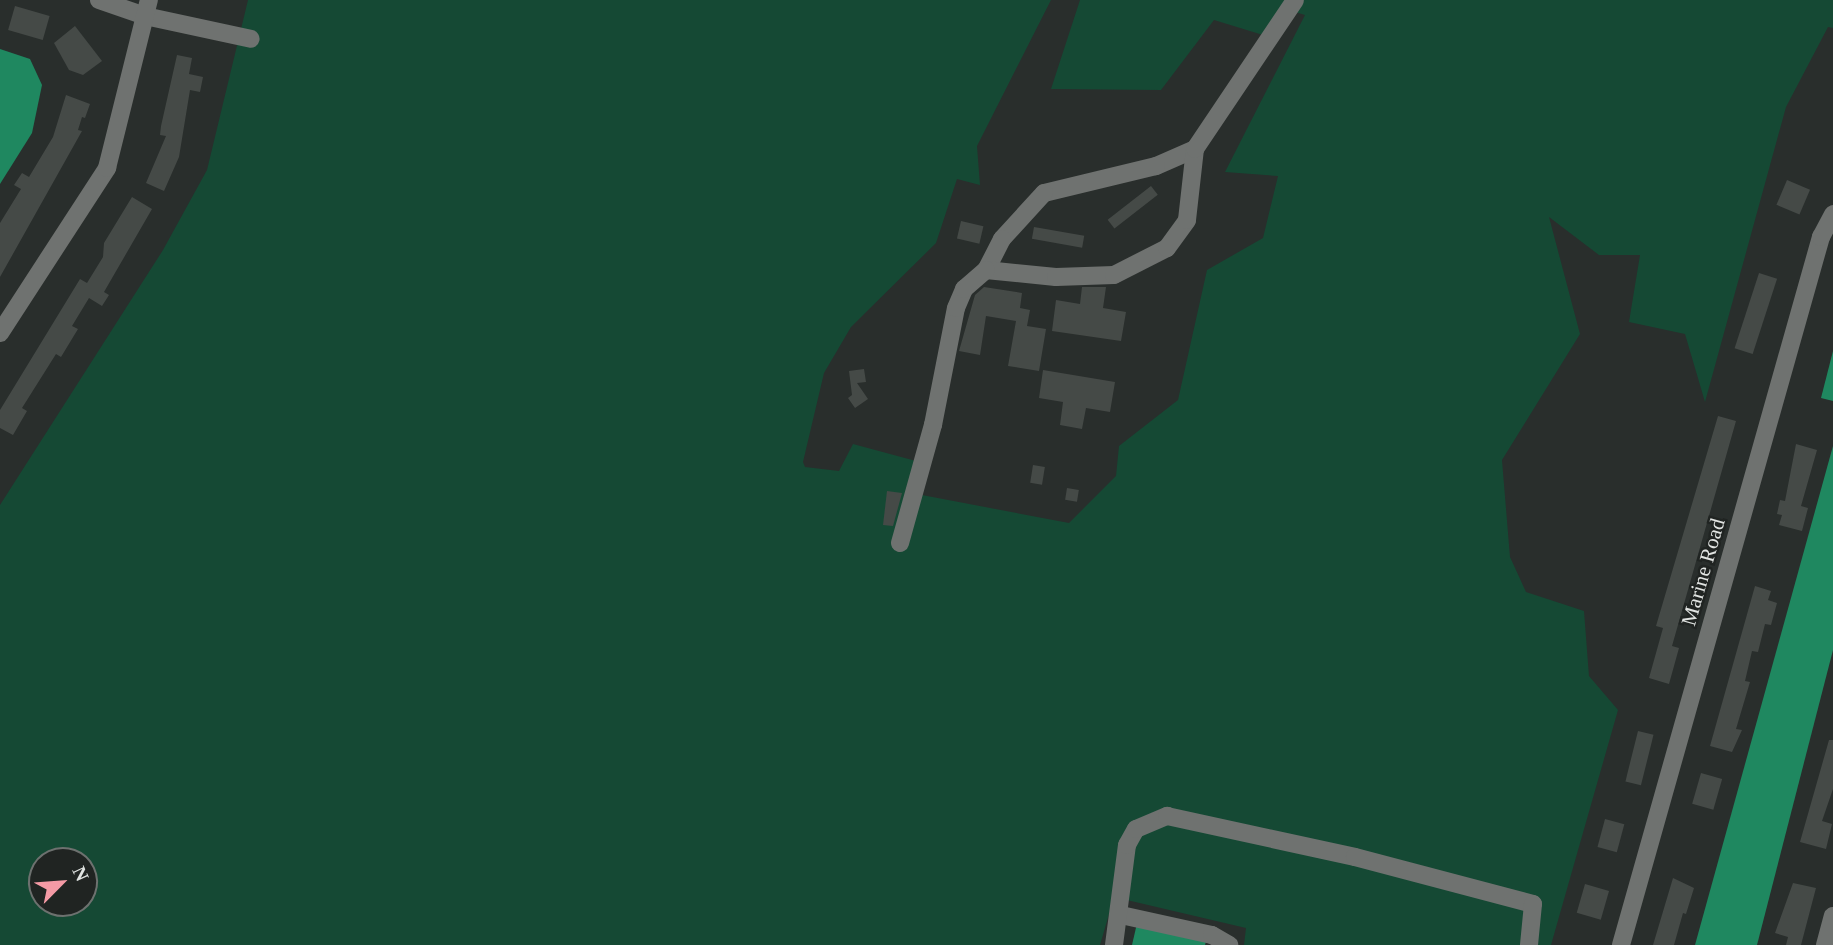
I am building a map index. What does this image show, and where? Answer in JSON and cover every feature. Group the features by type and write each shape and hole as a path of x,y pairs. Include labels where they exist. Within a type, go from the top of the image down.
{"street":[{"path":"99,0 147,8 251,39"},
{"path":"986,270 1056,277 1114,275 1145,263 1181,235 1188,220 1195,149 1295,0"},
{"path":"0,333 107,168 147,8"},
{"path":"900,543 933,425 956,308 964,289 986,270 1002,239 1044,193 1156,166 1195,149"},
{"name":"Marine Road","path":"1621,945 1821,237 1833,214"},
{"path":"1114,945 1121,915 1127,845 1136,829 1167,816 1355,857 1533,904 1529,945"},
{"path":"1121,915 1212,935 1228,945"},
{"path":"1825,945 1833,916"}],"shaded area":[{"path":"248,0 1051,0 977,146 980,185 957,179 936,243 851,327 824,373 803,462 805,467 839,471 853,444 916,461 922,495 1069,523 1116,476 1119,446 1178,400 1207,270 1263,238 1278,176 1225,172 1305,15 1282,8 1263,35 1214,20 1161,90 1051,89 1080,0 1833,0 1833,28 1828,27 1786,107 1705,402 1685,334 1629,322 1640,255 1599,255 1549,217 1580,334 1502,460 1510,557 1526,592 1584,611 1589,676 1618,710 1551,945 1244,945 1246,928 1114,897 1100,945 0,945 0,505 163,250 207,170"},
{"path":"0,49 30,59 42,85 32,133 0,184"},
{"path":"1833,351 1833,401 1821,398"},
{"path":"1833,446 1833,650 1757,945 1695,945"},
{"path":"1138,919 1207,938 1205,945 1132,945"}],"building":[{"path":"15,6 50,16 43,40 8,30"},
{"path":"75,26 102,61 83,75 69,70 54,43"},
{"path":"177,55 192,58 189,74 203,77 200,92 190,90 179,157 164,191 146,183 166,136 160,135 161,126"},
{"path":"66,95 90,104 78,130 82,131 0,277 0,223 21,189 14,185 22,173 29,177 53,137"},
{"path":"1787,180 1810,190 1799,215 1776,205"},
{"path":"1151,186 1158,195 1114,229 1108,220"},
{"path":"132,197 152,209 104,292 109,295 102,306 89,298 72,326 78,329 61,357 56,354 22,408 27,411 13,435 0,428 0,410 80,279 87,283 103,257 104,243"},
{"path":"961,221 983,226 979,244 957,239"},
{"path":"1034,227 1084,236 1082,248 1032,239"},
{"path":"1759,273 1777,279 1753,354 1735,348"},
{"path":"984,287 1022,293 1020,308 1030,310 1027,326 1046,329 1039,371 1008,366 1016,321 986,316 980,355 959,351 975,295"},
{"path":"1082,287 1106,287 1103,308 1126,312 1121,341 1052,331 1056,300 1080,304"},
{"path":"864,369 866,382 857,383 868,399 855,408 848,398 852,395 849,371"},
{"path":"1043,370 1115,382 1110,412 1086,408 1082,429 1060,425 1063,402 1039,398"},
{"path":"1718,416 1736,421 1672,646 1679,648 1669,684 1649,678 1663,628 1656,626"},
{"path":"1796,444 1817,450 1801,506 1808,508 1802,531 1779,525 1782,515 1777,514 1780,500 1785,501"},
{"path":"1033,465 1045,467 1042,485 1030,483"},
{"path":"1067,488 1079,490 1077,502 1065,500"},
{"path":"887,491 902,493 893,526 883,525"},
{"path":"1755,586 1771,591 1768,600 1777,603 1771,625 1765,624 1758,652 1752,651 1745,681 1750,682 1736,729 1742,730 1732,752 1710,746"},
{"path":"1638,731 1654,735 1641,785 1625,781"},
{"path":"1829,740 1833,740 1833,789 1822,821 1832,824 1826,849 1800,842"},
{"path":"1701,773 1722,779 1713,810 1692,804"},
{"path":"1605,819 1624,824 1617,852 1597,847"},
{"path":"1673,878 1694,888 1686,914 1683,913 1674,945 1653,945"},
{"path":"1793,883 1816,888 1801,945 1786,945 1788,937 1775,933"},
{"path":"1585,884 1609,891 1601,920 1577,913"}]}
